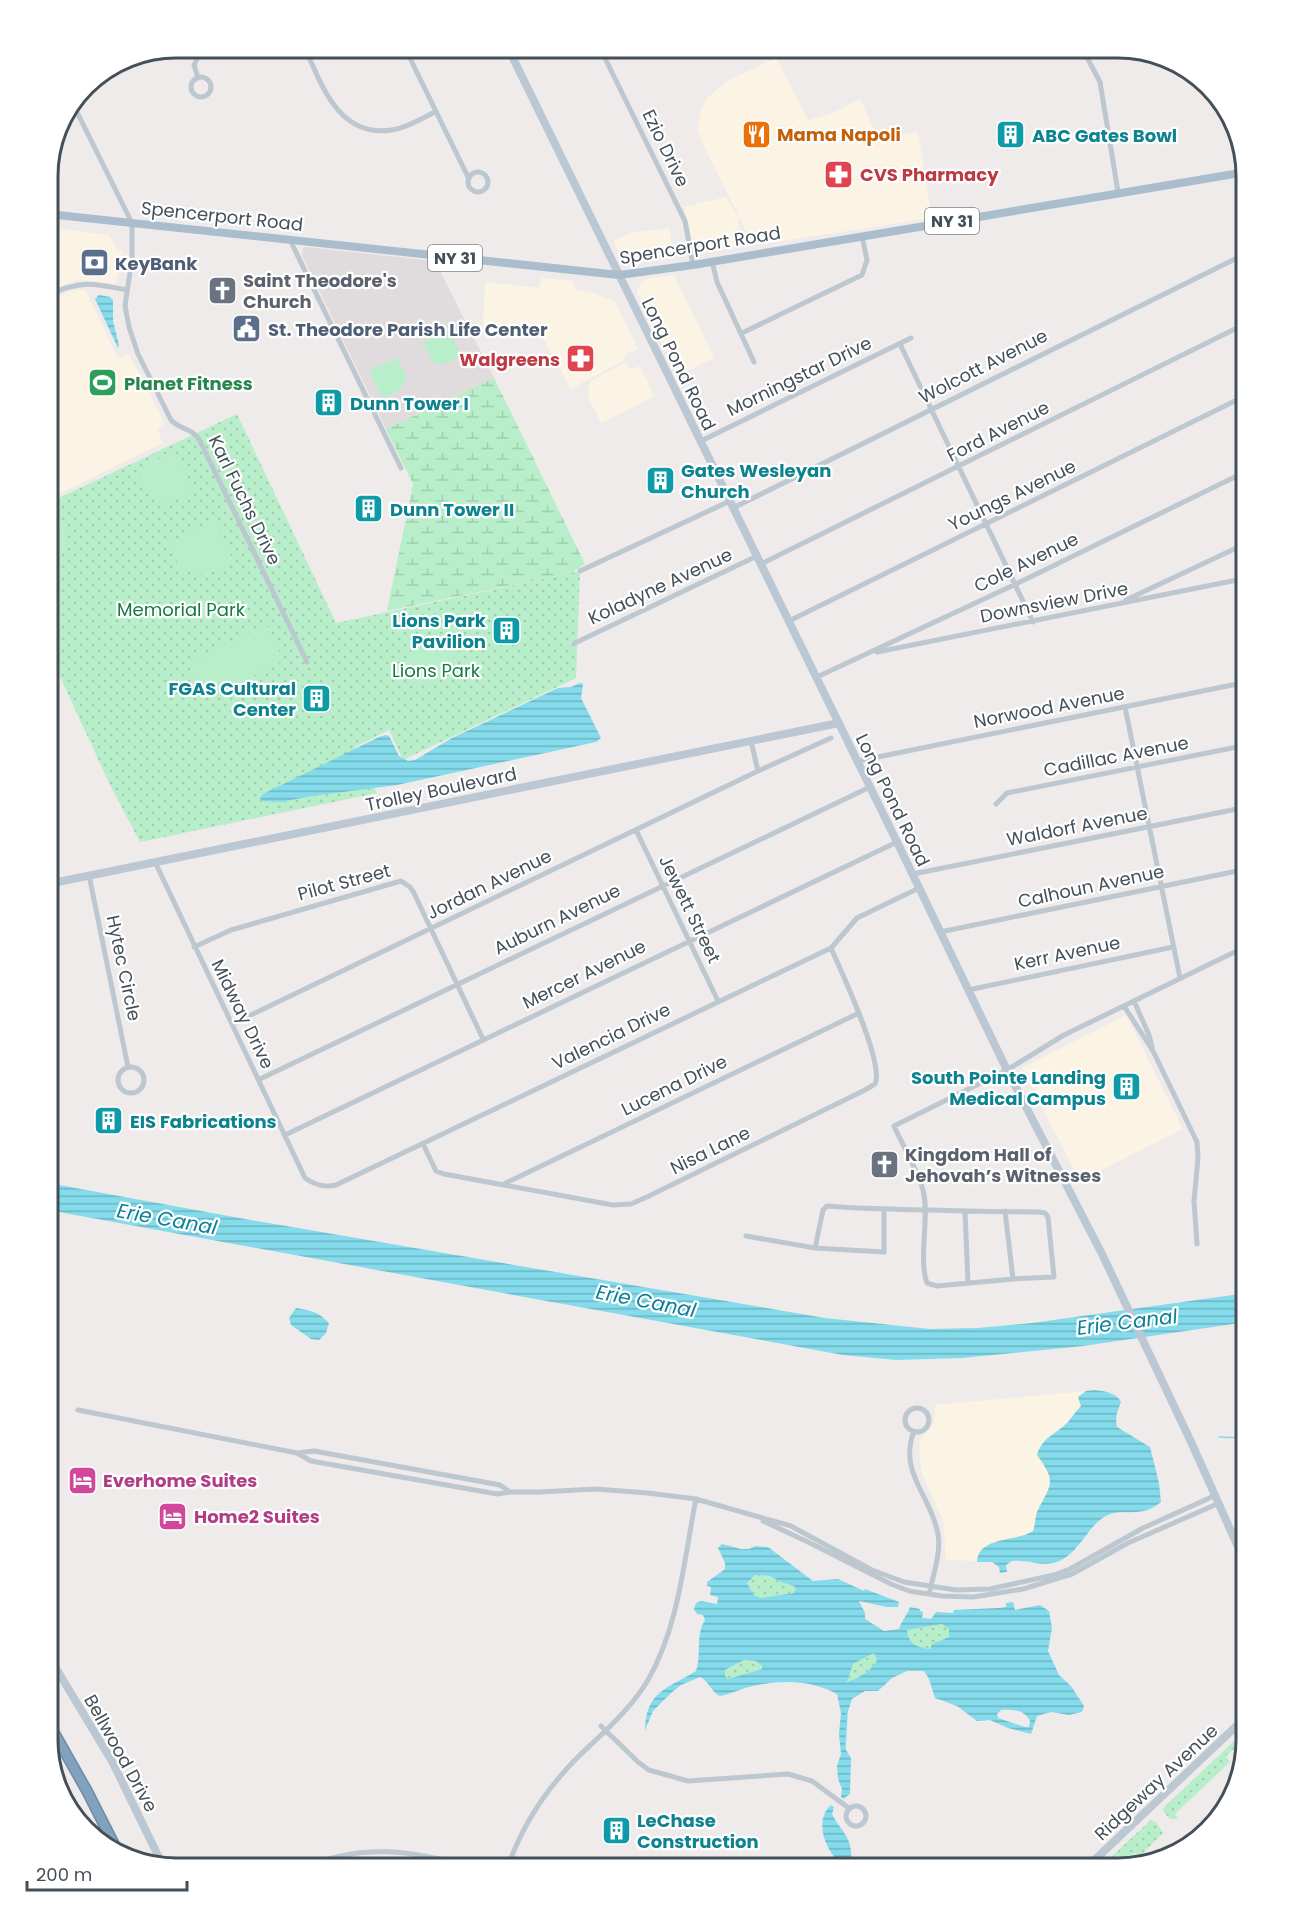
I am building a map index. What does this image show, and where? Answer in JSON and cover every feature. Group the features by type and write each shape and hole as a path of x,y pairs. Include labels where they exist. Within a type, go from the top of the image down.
{"highway":[{"path":"58,1740 111,1839"}],"main road":[{"name":"Long Pond Road","path":"513,58 1007,1070 1123,1298 1236,1543"},
{"name":"Spencerport Road","path":"59,215 619,275 693,265 1236,174"},
{"name":"Trolley Boulevard","path":"59,882 839,723"},
{"name":"Bellwood Drive","path":"58,1672 110,1758 158,1857"},
{"name":"Ridgeway Avenue","path":"1097,1858 1236,1726"}],"street":[{"path":"197,58 194,64 198,78"},
{"path":"310,58 335,108 351,122 372,129 392,130 435,112"},
{"path":"410,58 468,177 469,187 473,191 480,192 488,186 488,179 484,173 477,171 468,177"},
{"name":"Ezio Drive","path":"605,58 685,221 693,265"},
{"path":"1088,59 1100,82 1119,192"},
{"path":"78,112 132,223"},
{"name":"Karl Fuchs Drive","path":"132,223 132,259 127,290 127,318 138,354 171,420 181,428 192,431 200,441 307,663"},
{"path":"742,333 862,275 867,260 862,236"},
{"path":"290,240 401,468"},
{"name":"Wolcott Avenue","path":"580,571 732,504 1236,258"},
{"path":"712,261 717,282 754,362"},
{"path":"59,290 84,283 127,290"},
{"name":"Ford Avenue","path":"759,560 960,467 1236,329"},
{"name":"Morningstar Drive","path":"701,441 911,338"},
{"path":"900,344 1034,622"},
{"name":"Youngs Avenue","path":"789,621 1236,400"},
{"name":"Cole Avenue","path":"816,677 1016,584 1236,476"},
{"path":"1116,605 1236,548"},
{"name":"Koladyne Avenue","path":"575,643 759,560"},
{"name":"Downsview Drive","path":"867,654 1236,580"},
{"name":"Norwood Avenue","path":"858,761 1236,684"},
{"path":"1125,707 1180,978"},
{"name":"Jordan Avenue","path":"232,1024 831,738"},
{"path":"751,741 758,771"},
{"name":"Cadillac Avenue","path":"996,804 1007,793 1236,747"},
{"name":"Auburn Avenue","path":"258,1080 870,787"},
{"name":"Waldorf Avenue","path":"913,874 1236,809"},
{"name":"Jewett Street","path":"636,830 718,1001"},
{"name":"Mercer Avenue","path":"285,1135 897,842"},
{"name":"Midway Drive","path":"155,862 305,1178"},
{"name":"Calhoun Avenue","path":"940,932 1236,871"},
{"name":"Hytec Circle","path":"89,875 128,1067"},
{"name":"Pilot Street","path":"194,947 231,930 396,881 406,883 410,886 483,1039"},
{"name":"Valencia Drive","path":"305,1178 320,1186 336,1185 423,1144 831,948 857,918 919,888"},
{"name":"Kerr Avenue","path":"968,990 1173,946"},
{"name":"Nisa Lane","path":"423,1144 436,1171 444,1174 613,1205 631,1204 659,1191 875,1084 877,1073 859,1013 831,948"},
{"path":"815,1248 823,1210 827,1206 884,1209 925,1210 965,1211 1005,1210 1045,1213 1050,1225 1054,1277 937,1287 927,1283 925,1270 925,1210 923,1190 894,1126 1007,1070 1064,1035 1236,950"},
{"path":"1134,1001 1149,1035 1153,1051"},
{"path":"1124,1006 1153,1051 1197,1142 1198,1158 1194,1201 1197,1244"},
{"name":"Lucena Drive","path":"502,1185 859,1013"},
{"name":"Hytec Circle","path":"128,1067 137,1068 144,1077 143,1086 133,1093 125,1092 118,1081 122,1071 128,1067"},
{"path":"746,1236 815,1248 885,1252 884,1209"},
{"path":"1005,1210 1013,1279"},
{"path":"965,1211 968,1283"},
{"path":"914,1408 921,1409 928,1417 927,1425 922,1430 914,1431 906,1423 906,1416 914,1408"},
{"path":"78,1410 297,1453 314,1451 500,1485 510,1491"},
{"path":"914,1431 909,1444 911,1470 936,1526 939,1539 930,1591"},
{"path":"297,1453 311,1461 497,1494 510,1491 604,1490 648,1492 696,1499 791,1526 880,1573 930,1591 956,1597 988,1595 1054,1581 1085,1568 1128,1543 1216,1500"},
{"path":"512,1858 527,1823 546,1793 573,1762 606,1731 648,1680 670,1629 696,1499"},
{"path":"601,1726 638,1762 650,1770 676,1778 700,1781 788,1774 812,1781 850,1809"},
{"path":"333,1858 387,1851 439,1858"}],"shaded area":[{"path":"776,59 808,120 830,114 860,99 879,140 918,132 932,218 749,246 744,227 697,128 706,99 727,81"},
{"path":"726,197 738,217 742,246 696,254 684,207"},
{"path":"59,228 109,235 117,250 122,250 116,284 80,280 59,287"},
{"path":"669,228 674,255 635,263 618,250 613,241 629,233"},
{"path":"303,248 435,261 494,378 386,429 302,255"},
{"path":"674,275 714,358 678,376 637,292 641,282 650,278"},
{"path":"542,278 572,281 577,290 588,291 615,302 638,349 626,355 624,360 571,389 541,334 483,327 485,282 539,288"},
{"path":"85,289 118,359 129,354 165,424 157,429 163,443 59,494 59,297 70,291"},
{"path":"626,362 631,370 640,366 653,397 601,423 589,399 588,389 591,381"},
{"name":"South Pointe Landing Medical Campus","path":"1126,1015 1183,1129 1080,1181 1022,1068"},
{"path":"1086,1391 1078,1397 1081,1406 1068,1422 1047,1437 1037,1455 1049,1474 1050,1490 1037,1514 1033,1531 984,1548 976,1561 946,1560 943,1521 921,1471 919,1442 934,1423 935,1405"}],"green space":[{"path":"447,332 452,333 460,357 441,365 431,360 423,342"},
{"path":"397,358 407,378 400,390 383,398 370,373 373,368"},
{"path":"494,378 585,564 571,573 387,611 413,484 386,429"},
{"name":"Memorial Park","path":"237,414 336,623 580,571 576,678 403,760 389,730 355,747 377,793 140,842 110,785 59,674 59,498"},
{"path":"171,453 176,454 195,491 172,502 160,504 149,495 137,470"},
{"path":"59,518 66,536 59,558"},
{"path":"212,522 216,523 234,562 203,574 194,574 180,565 169,543"},
{"path":"266,624 284,661 205,699 187,663"},
{"name":"Lions Park","path":"418,639 455,652 447,671 436,682 420,683 401,676 415,641"},
{"path":"755,1575 770,1576 796,1587 794,1593 761,1598 754,1595 747,1583"},
{"path":"942,1624 949,1629 949,1637 932,1644 930,1649 914,1644 909,1639 906,1630"},
{"path":"874,1653 877,1660 872,1668 847,1682 853,1664"},
{"path":"744,1660 756,1661 762,1669 728,1679 724,1676 725,1670"},
{"path":"1236,1739 1236,1747 1226,1756 1230,1762 1175,1814 1177,1819 1170,1819 1163,1811 1164,1807"},
{"path":"1151,1820 1156,1822 1163,1833 1140,1856 1135,1853 1131,1857 1110,1858"}],"water":[{"path":"99,295 110,297 113,300 113,321 118,348 95,299"},
{"path":"583,684 581,698 601,738 596,742 397,785 281,802 261,801 263,794 379,737 389,736 399,756 408,761 415,760 452,738 558,688 571,687"},
{"name":"Erie Canal","path":"58,1185 825,1318 930,1329 1032,1323 1236,1295 1236,1324 1083,1346 962,1358 897,1360 843,1355 58,1212"},
{"path":"296,1308 314,1312 329,1323 326,1333 319,1340 311,1339 291,1325 289,1318"},
{"path":"1086,1391 1110,1393 1119,1399 1121,1402 1116,1420 1117,1427 1150,1447 1161,1502 1146,1510 1111,1514 1104,1517 1069,1555 1053,1563 1012,1561 1006,1565 1007,1572 1000,1573 999,1567 992,1562 977,1562 979,1554 991,1544 1033,1531 1037,1512 1050,1485 1048,1472 1037,1455 1039,1449 1046,1440 1068,1422 1081,1406 1078,1397"},
{"path":"722,1544 741,1549 755,1546 768,1547 813,1581 838,1579 864,1591 865,1589 899,1602 898,1607 887,1607 859,1601 865,1613 865,1619 884,1631 899,1629 910,1607 920,1609 923,1612 922,1618 931,1619 936,1612 953,1613 954,1610 999,1608 1006,1607 1006,1603 1013,1602 1015,1610 1040,1605 1049,1611 1052,1628 1048,1651 1059,1675 1071,1686 1084,1706 1082,1712 1069,1715 1051,1712 1037,1716 1031,1734 990,1720 977,1721 957,1706 935,1698 924,1671 907,1671 892,1678 878,1691 865,1691 852,1699 847,1714 845,1748 851,1758 850,1794 843,1799 837,1766 841,1754 839,1734 841,1713 837,1694 827,1689 805,1683 782,1682 748,1687 720,1696 700,1677 681,1685 671,1693 653,1711 645,1730 646,1717 654,1699 667,1687 696,1671 700,1632 705,1620 703,1615 697,1614 694,1609 696,1603 701,1601 717,1604 718,1597 710,1595 711,1587 707,1586 707,1582 725,1569 725,1563 718,1548","holes":["755,1575 770,1576 796,1587 794,1593 761,1598 754,1595 747,1583","942,1624 949,1629 949,1637 932,1644 930,1649 914,1644 907,1630","874,1653 877,1660 868,1671 847,1682 853,1664","744,1660 756,1661 762,1666 762,1669 728,1679 725,1676 725,1670","1001,1710 1018,1711 1028,1717 1029,1727 998,1718 997,1714"]},
{"path":"831,1805 834,1807 832,1814 848,1840 851,1858 834,1857 823,1830 825,1812"}],"waterway":[{"path":"1219,1437 1236,1438"},
{"path":"845,1749 847,1712"}],"place":[{"name":"Mama Napoli","path":"756,134"},
{"name":"ABC Gates Bowl","path":"1011,135"},
{"name":"CVS Pharmacy","path":"839,174"},
{"name":"KeyBank","path":"94,263"},
{"name":"Saint Theodore's Church","path":"222,290"},
{"name":"St. Theodore Parish Life Center","path":"247,329"},
{"name":"Walgreens","path":"581,359"},
{"name":"Planet Fitness","path":"103,383"},
{"name":"Dunn Tower I","path":"329,403"},
{"name":"Gates Wesleyan Church","path":"660,480"},
{"name":"Dunn Tower II","path":"369,509"},
{"name":"Lions Park Pavilion","path":"507,630"},
{"name":"FGAS Cultural Center","path":"317,698"},
{"name":"South Pointe Landing Medical Campus","path":"1127,1087"},
{"name":"EIS Fabrications","path":"109,1121"},
{"name":"Kingdom Hall of Jehovah’s Witnesses","path":"884,1164"},
{"name":"Everhome Suites","path":"82,1480"},
{"name":"Home2 Suites","path":"173,1516"},
{"name":"LeChase Construction","path":"616,1830"}]}
